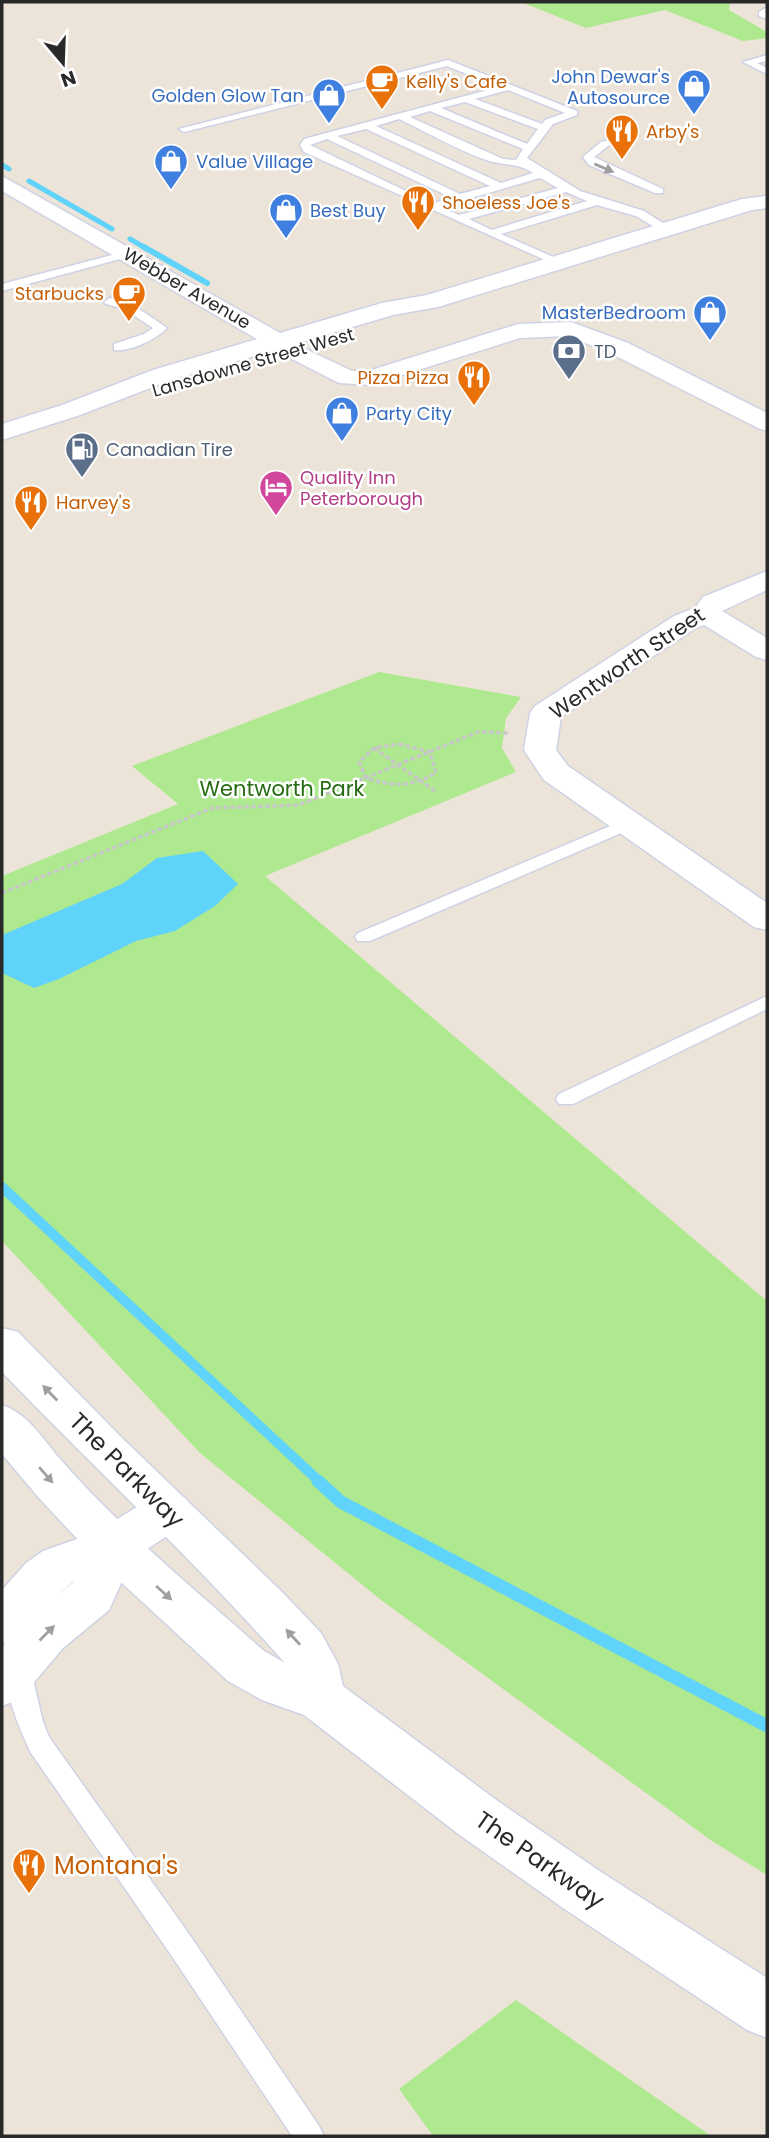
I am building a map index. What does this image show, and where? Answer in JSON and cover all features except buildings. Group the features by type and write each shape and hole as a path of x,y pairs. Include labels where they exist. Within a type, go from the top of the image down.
{"street":[{"name":"Webber Avenue","path":"2,182 286,346 348,378 370,378 518,331 571,329 619,348 767,424"},
{"name":"Lansdowne Street West","path":"2,432 71,410 180,386 286,346 408,316 430,302 761,199"},
{"name":"Wentworth Street","path":"767,580 713,603 706,614 685,622 546,713 540,750 556,773 767,919"},
{"path":"706,614 767,651"},
{"name":"The Parkway","path":"2,1343 266,1607 303,1648 313,1664 321,1698"},
{"name":"The Parkway","path":"2,1423 55,1485 114,1546 246,1666 280,1685 321,1698 480,1819 585,1892 767,2010"},
{"path":"7,1658 45,1633 92,1596 114,1546 168,1511"}],"lane":[{"path":"767,10 762,14 767,16"},
{"path":"767,58 748,62 767,71"},
{"path":"184,130 448,63 574,113 549,122 521,159 539,175 606,203 610,211 635,222 665,229"},
{"path":"509,87 366,125 304,145 308,150 555,262"},
{"path":"466,99 544,128"},
{"path":"431,108 529,148"},
{"path":"400,116 487,157 502,162 525,163"},
{"path":"366,125 499,186"},
{"path":"328,136 460,198"},
{"path":"623,140 605,144 588,157 593,163 659,191"},
{"path":"438,210 438,204 539,175"},
{"path":"458,219 569,188"},
{"path":"492,233 606,203"},
{"path":"2,288 127,254"},
{"path":"110,302 128,306 161,328 148,337 118,347"},
{"path":"364,937 629,823"},
{"path":"566,1099 767,1002"},
{"path":"7,1658 28,1720 40,1745 179,1943 309,2136"}],"path":[{"path":"2,893 212,808 299,805 478,732 542,735"},
{"path":"399,744 430,752 435,759 436,773 418,784 390,786 366,778 359,762 374,748 399,744"},
{"path":"374,748 435,791"}],"green space":[{"path":"521,2 730,2 729,10 767,32 767,38 743,41 665,10 586,28"},
{"name":"Wentworth Park","path":"379,672 521,697 506,718 502,748 516,772 265,876 767,1301 767,1875 712,1841 381,1600 200,1453 2,1241 2,876 178,804 132,766"},
{"path":"516,2000 711,2136 433,2136 399,2089"}],"water":[{"path":"203,851 238,884 215,906 175,931 136,941 59,979 34,988 2,973 2,935 122,884 157,858"}],"waterway":[{"path":"2,165 9,169"},
{"path":"29,181 112,229"},
{"path":"130,239 147,249"},
{"path":"144,247 207,283"},
{"path":"2,1187 320,1482"},
{"path":"318,1481 341,1502 767,1726"}],"place":[{"name":"Kelly's Cafe","path":"382,111"},
{"name":"John Dewar's Autosource","path":"694,116"},
{"name":"Golden Glow Tan","path":"329,125"},
{"name":"Arby's","path":"622,161"},
{"name":"Value Village","path":"171,191"},
{"name":"Shoeless Joe's","path":"418,232"},
{"name":"Best Buy","path":"286,240"},
{"name":"Starbucks","path":"129,323"},
{"name":"MasterBedroom","path":"710,342"},
{"name":"TD","path":"569,381"},
{"name":"Pizza Pizza","path":"474,407"},
{"name":"Party City","path":"342,443"},
{"name":"Canadian Tire","path":"82,479"},
{"name":"Quality Inn Peterborough","path":"276,517"},
{"name":"Harvey's","path":"31,532"},
{"name":"Montana's","path":"29,1895"}]}
